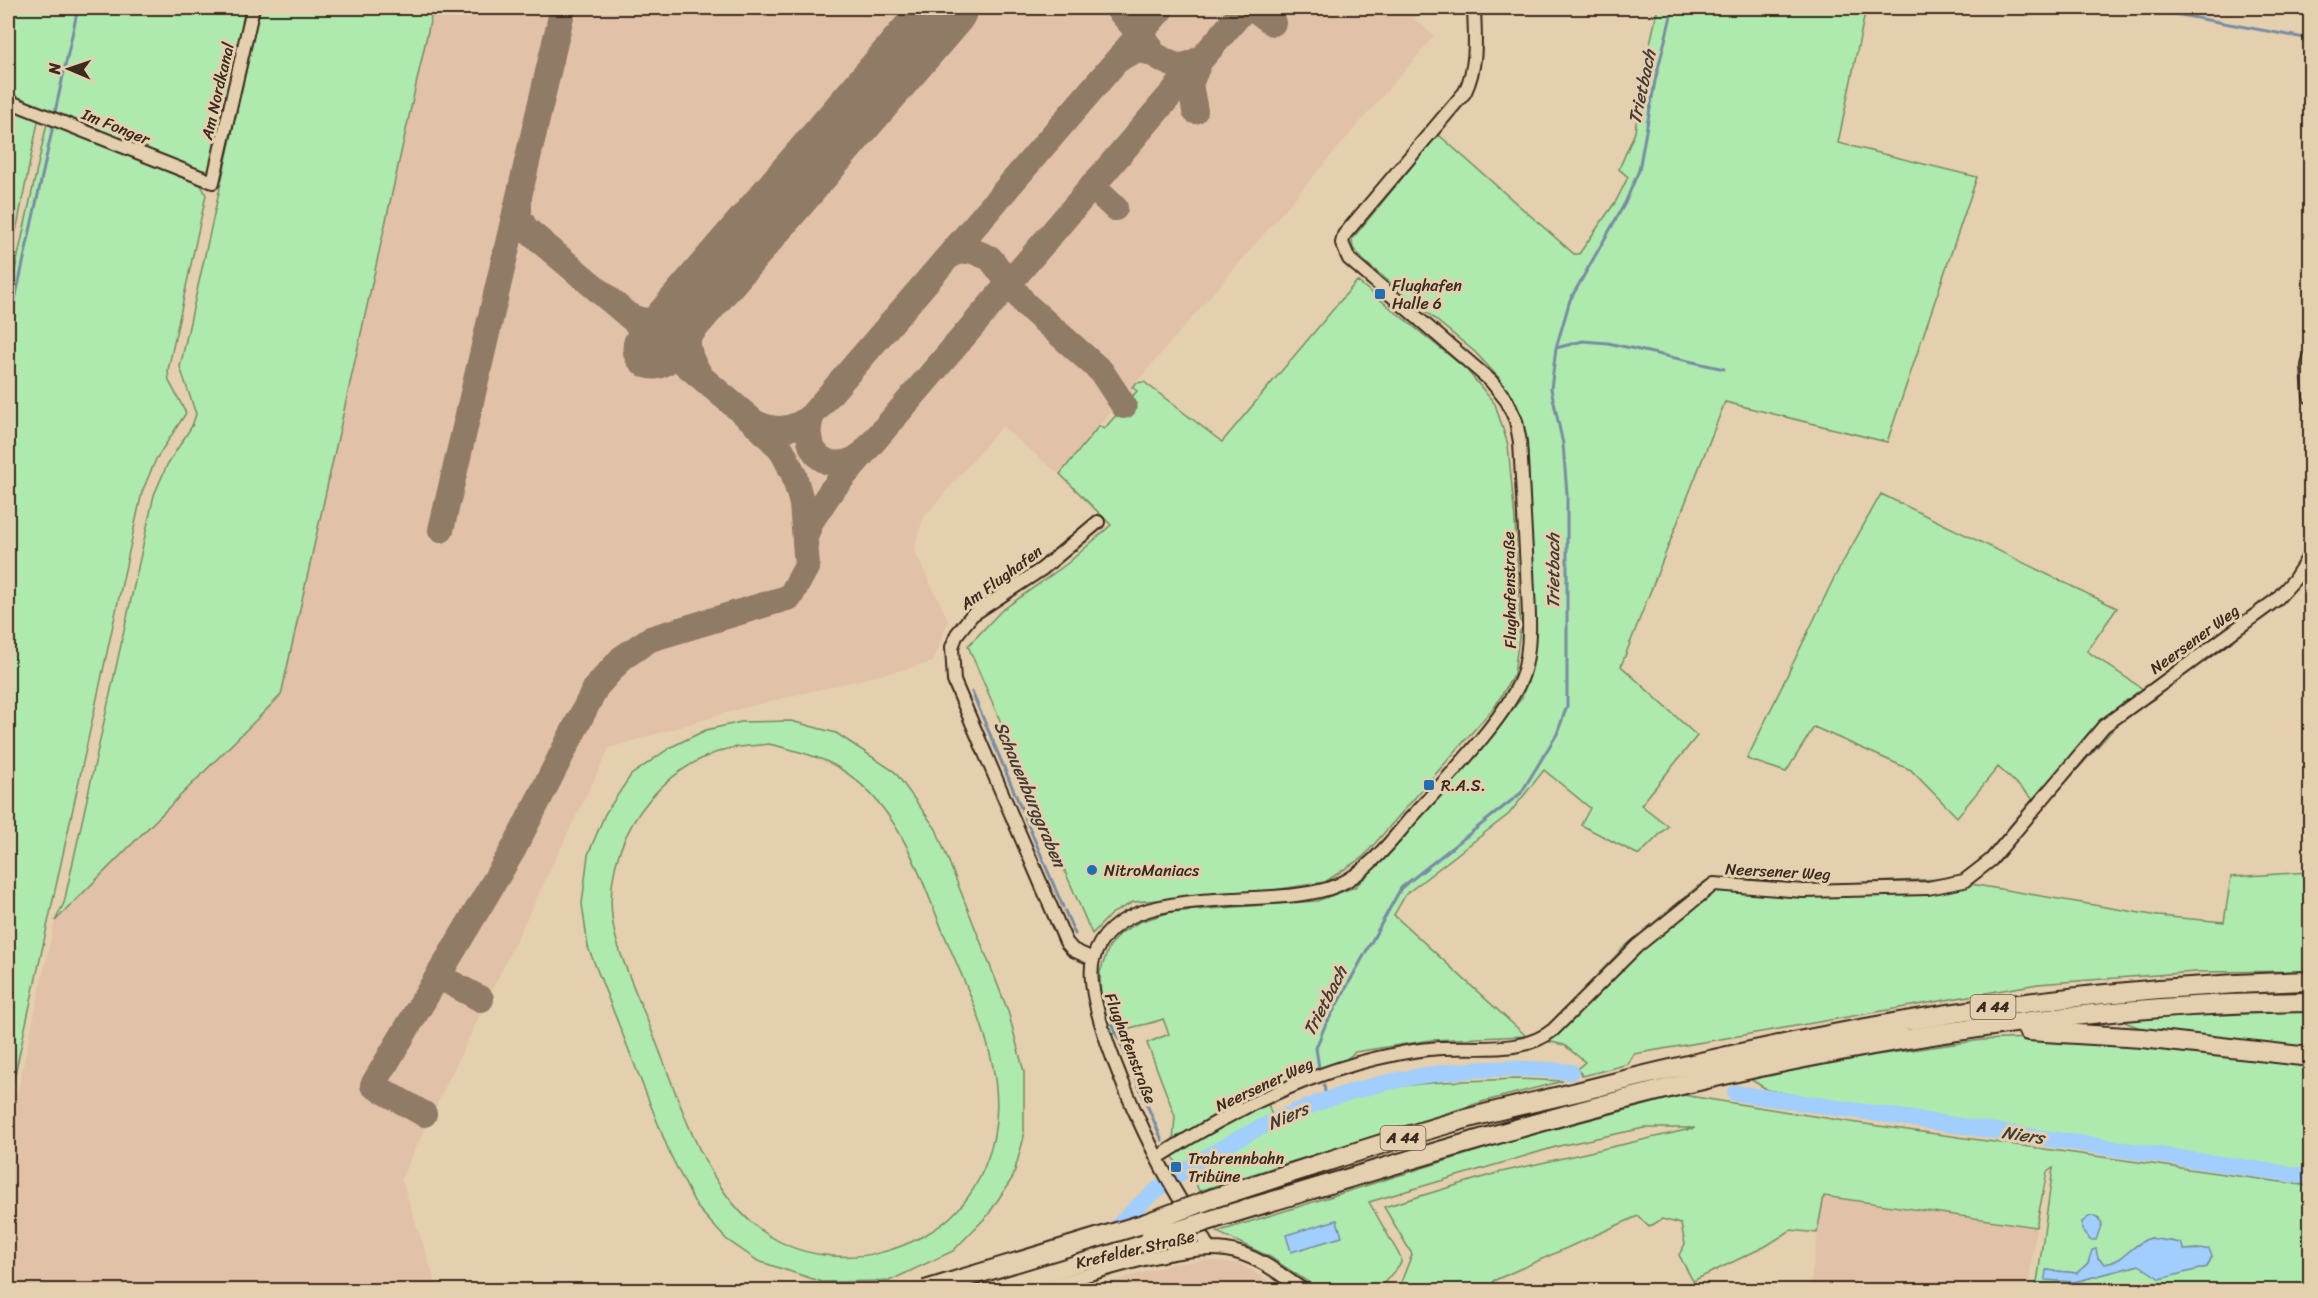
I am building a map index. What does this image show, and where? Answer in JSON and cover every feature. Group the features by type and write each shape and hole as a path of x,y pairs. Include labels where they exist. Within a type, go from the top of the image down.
{"highway":[{"name":"A 44","path":"926,1290 1146,1223 1214,1198 1452,1122 1679,1066 1820,1035 1939,1014 2042,1000 2196,986 2310,981"},
{"name":"A 44","path":"988,1290 1377,1170 1646,1094 1735,1073 1963,1030 2098,1013 2310,1002"},
{"path":"1963,1030 2086,1033 2310,1057"}],"street":[{"name":"Am Nordkanal","path":"213,182 253,8"},
{"name":"Flughafenstraße","path":"1209,1249 1181,1197 1159,1163 1101,1026 1092,995 1093,959 1112,928 1141,911 1177,904 1314,894 1341,884 1370,864 1430,796 1503,710 1523,676 1527,657 1529,612 1520,442 1516,421 1507,401 1491,381 1349,259 1342,243 1344,235 1466,92 1473,76 1476,59 1474,8"},
{"name":"Im Fonger","path":"8,101 213,182"},
{"path":"2310,357 2308,366 2310,397"},
{"name":"Am Flughafen","path":"1093,959 1073,950 1066,942 954,681 952,647 957,634 972,615 1042,569 1098,522"},
{"name":"Neersener Weg","path":"1159,1163 1256,1103 1302,1082 1359,1063 1429,1048 1514,1046 1538,1040 1553,1030 1637,946 1714,884 1826,891 1928,888 1950,885 1970,878 1991,860 2104,726 2270,604 2288,588 2310,555"},
{"name":"Krefelder Straße","path":"1037,1290 1173,1253 1209,1249 1226,1250 1249,1256 1303,1290"}],"shaded area":[{"path":"433,8 1423,8 1414,19 1434,36 1058,473 1002,426 923,518 914,550 948,620 933,662 742,708 609,748 401,1178 438,1290 8,1290 8,1135 55,921 281,695"},
{"path":"1823,1196 2036,1227 2028,1290 1810,1290"},
{"path":"1206,1260 1241,1264 1283,1290 1096,1290 1094,1287 1173,1264"}],"green space":[{"path":"8,8 248,8 212,169 204,174 8,94"},
{"path":"260,8 433,8 281,695 55,921 64,903 154,495 167,465 192,426 196,414 180,367"},
{"path":"1658,8 1866,8 1838,143 1977,177 1887,442 1725,402 1621,666 1697,736 1641,805 1668,826 1639,855 1581,825 1590,808 1544,770 1509,814 1406,894 1394,915 1526,1036 1431,1040 1355,1052 1336,1068 1324,1072 1321,1081 1268,1104 1272,1116 1181,1172 1172,1155 1175,1116 1147,1043 1169,1034 1163,1019 1111,1035 1101,1004 1100,972 1109,947 1119,934 1139,922 1171,912 1317,901 1355,887 1398,843 1522,698 1531,663 1535,627 1528,451 1516,403 1499,378 1475,352 1364,261 1353,248 1352,239 1436,137 1440,136 1574,254 1579,254 1616,201 1628,177 1619,169 1635,132 1640,89"},
{"path":"8,105 39,117 8,271"},
{"path":"47,123 201,185 206,195 168,370 169,381 186,413 156,459 142,492 8,1106 8,302"},
{"path":"1357,281 1466,369 1495,404 1508,445 1515,520 1520,629 1514,674 1496,705 1363,857 1325,882 1268,891 1133,902 1111,914 1092,934 968,646 1001,611 1068,563 1111,525 1060,474 1099,426 1104,429 1137,391 1132,387 1136,383 1144,382 1222,442"},
{"path":"1881,494 2117,608 2087,651 2156,698 2125,716 2043,808 1998,767 1957,817 1911,770 1814,727 1786,772 1747,759 1834,578"},
{"path":"791,721 836,733 895,772 936,829 1008,1011 1024,1072 1024,1137 1013,1177 988,1215 953,1251 889,1281 822,1282 758,1261 726,1239 697,1207 670,1154 588,947 582,904 588,855 605,814 631,775 671,747 706,730 741,722","holes":["769,744 829,762 854,778 878,802 899,832 916,865 980,1019 995,1078 997,1108 994,1138 974,1189 953,1215 935,1229 888,1251 864,1256 824,1255 789,1246 759,1229 735,1205 714,1177 697,1145 631,982 617,942 612,911 613,880 620,851 633,823 650,799 672,777 698,761 727,749"]},
{"path":"2310,872 2310,971 2195,972 2038,984 1634,1054 1628,1064 1583,1076 1577,1069 1585,1062 1564,1045 1526,1036 1546,1030 1622,949 1706,881 1731,876 1805,885 1941,879 2158,916 2224,922 2231,877"},
{"path":"2310,1010 2310,1049 2151,1032 2119,1020 2256,1011"},
{"path":"2054,1037 2173,1047 2310,1066 2310,1171 1844,1105 1768,1090 1750,1079 1876,1055 1982,1040"},
{"path":"1515,1079 1563,1081 1485,1101 1199,1191 1191,1172 1271,1127 1360,1095 1390,1088 1431,1083"},
{"path":"1683,1095 1857,1123 2310,1186 2310,1290 2036,1290 2053,1168 2047,1172 2036,1227 1824,1196 1817,1233 1791,1230 1766,1246 1693,1281 1679,1255 1685,1244 1681,1224 1662,1219 1649,1227 1638,1216 1493,1281 1497,1290 1404,1290 1400,1285 1412,1254 1384,1207 1497,1173 1695,1128 1644,1128 1559,1146 1369,1202 1401,1258 1401,1263 1378,1290 1320,1290 1270,1257 1217,1232 1506,1142","holes":["2094,1216 2099,1218 2096,1236 2090,1237 2082,1226 2082,1222","1336,1220 1341,1237 1291,1251","2150,1238 2161,1242 2172,1241 2184,1250 2198,1249 2212,1256 2207,1267 2139,1265 2074,1282 2046,1270 2077,1273 2098,1258 2105,1264 2112,1263"]}],"water":[{"path":"2090,1216 2097,1217 2102,1223 2096,1240 2090,1240 2082,1230 2082,1222"},
{"path":"1337,1220 1342,1237 1291,1252 1286,1235"},
{"path":"2150,1238 2181,1243 2184,1250 2209,1249 2212,1256 2207,1267 2160,1279 2139,1265 2074,1282 2045,1280 2046,1270 2077,1273 2088,1263 2092,1250 2096,1249 2098,1258 2105,1264 2112,1263"}],"waterway":[{"path":"55,112 78,8"},
{"name":"Trietbach","path":"1319,1068 1316,1048 1324,1028 1401,888 1521,793 1557,734 1567,706 1567,494 1563,444 1551,389 1556,348 1570,300 1625,203 1639,170 1655,81 1673,8"},
{"path":"2143,8 2310,39"},
{"path":"8,332 53,126"},
{"path":"1556,348 1583,341 1608,343 1724,369"},
{"name":"Schauenburggraben","path":"972,692 1063,907"},
{"name":"Schauenburggraben","path":"1065,911 1075,934"},
{"name":"Schauenburggraben","path":"1109,1016 1162,1140"},
{"name":"Niers","path":"1108,1236 1142,1202 1189,1167 1234,1141 1314,1104 1397,1080 1440,1073 1483,1069 1571,1072"},
{"name":"Trietbach","path":"1324,1085 1326,1098"},
{"name":"Niers","path":"1735,1093 2310,1177"}],"taxiway":[{"path":"441,530 563,8"},
{"path":"1117,8 1150,46"},
{"path":"519,197 519,217 526,229 754,422 769,428 791,427 812,415 1162,8"},
{"path":"806,535 811,521 831,491 1245,8"},
{"path":"1253,8 1273,23"},
{"path":"1118,60 1131,52 1142,51 1152,53 1168,63 1177,65 1188,65 1201,58 1190,84 1195,111"},
{"path":"1092,186 1115,208"},
{"path":"947,258 955,253 970,250 990,258 1025,304 1101,371 1124,406"},
{"path":"695,300 688,328 688,346 699,373"},
{"path":"628,315 637,319 655,321 671,315 695,300"},
{"path":"812,415 809,428 810,440 813,450 820,457 839,464 862,454"},
{"path":"424,1114 373,1085 513,850 596,687 622,658 650,639 790,597 807,566 802,504 794,475 782,450 756,424"},
{"path":"438,976 481,999"}],"runway":[{"path":"654,348 946,8"}],"place":[{"name":"Flughafen Halle 6","path":"1380,294"},
{"name":"R.A.S.","path":"1429,785"},
{"name":"NitroManiacs","path":"1092,870"},
{"name":"Trabrennbahn Tribüne","path":"1176,1167"}]}
